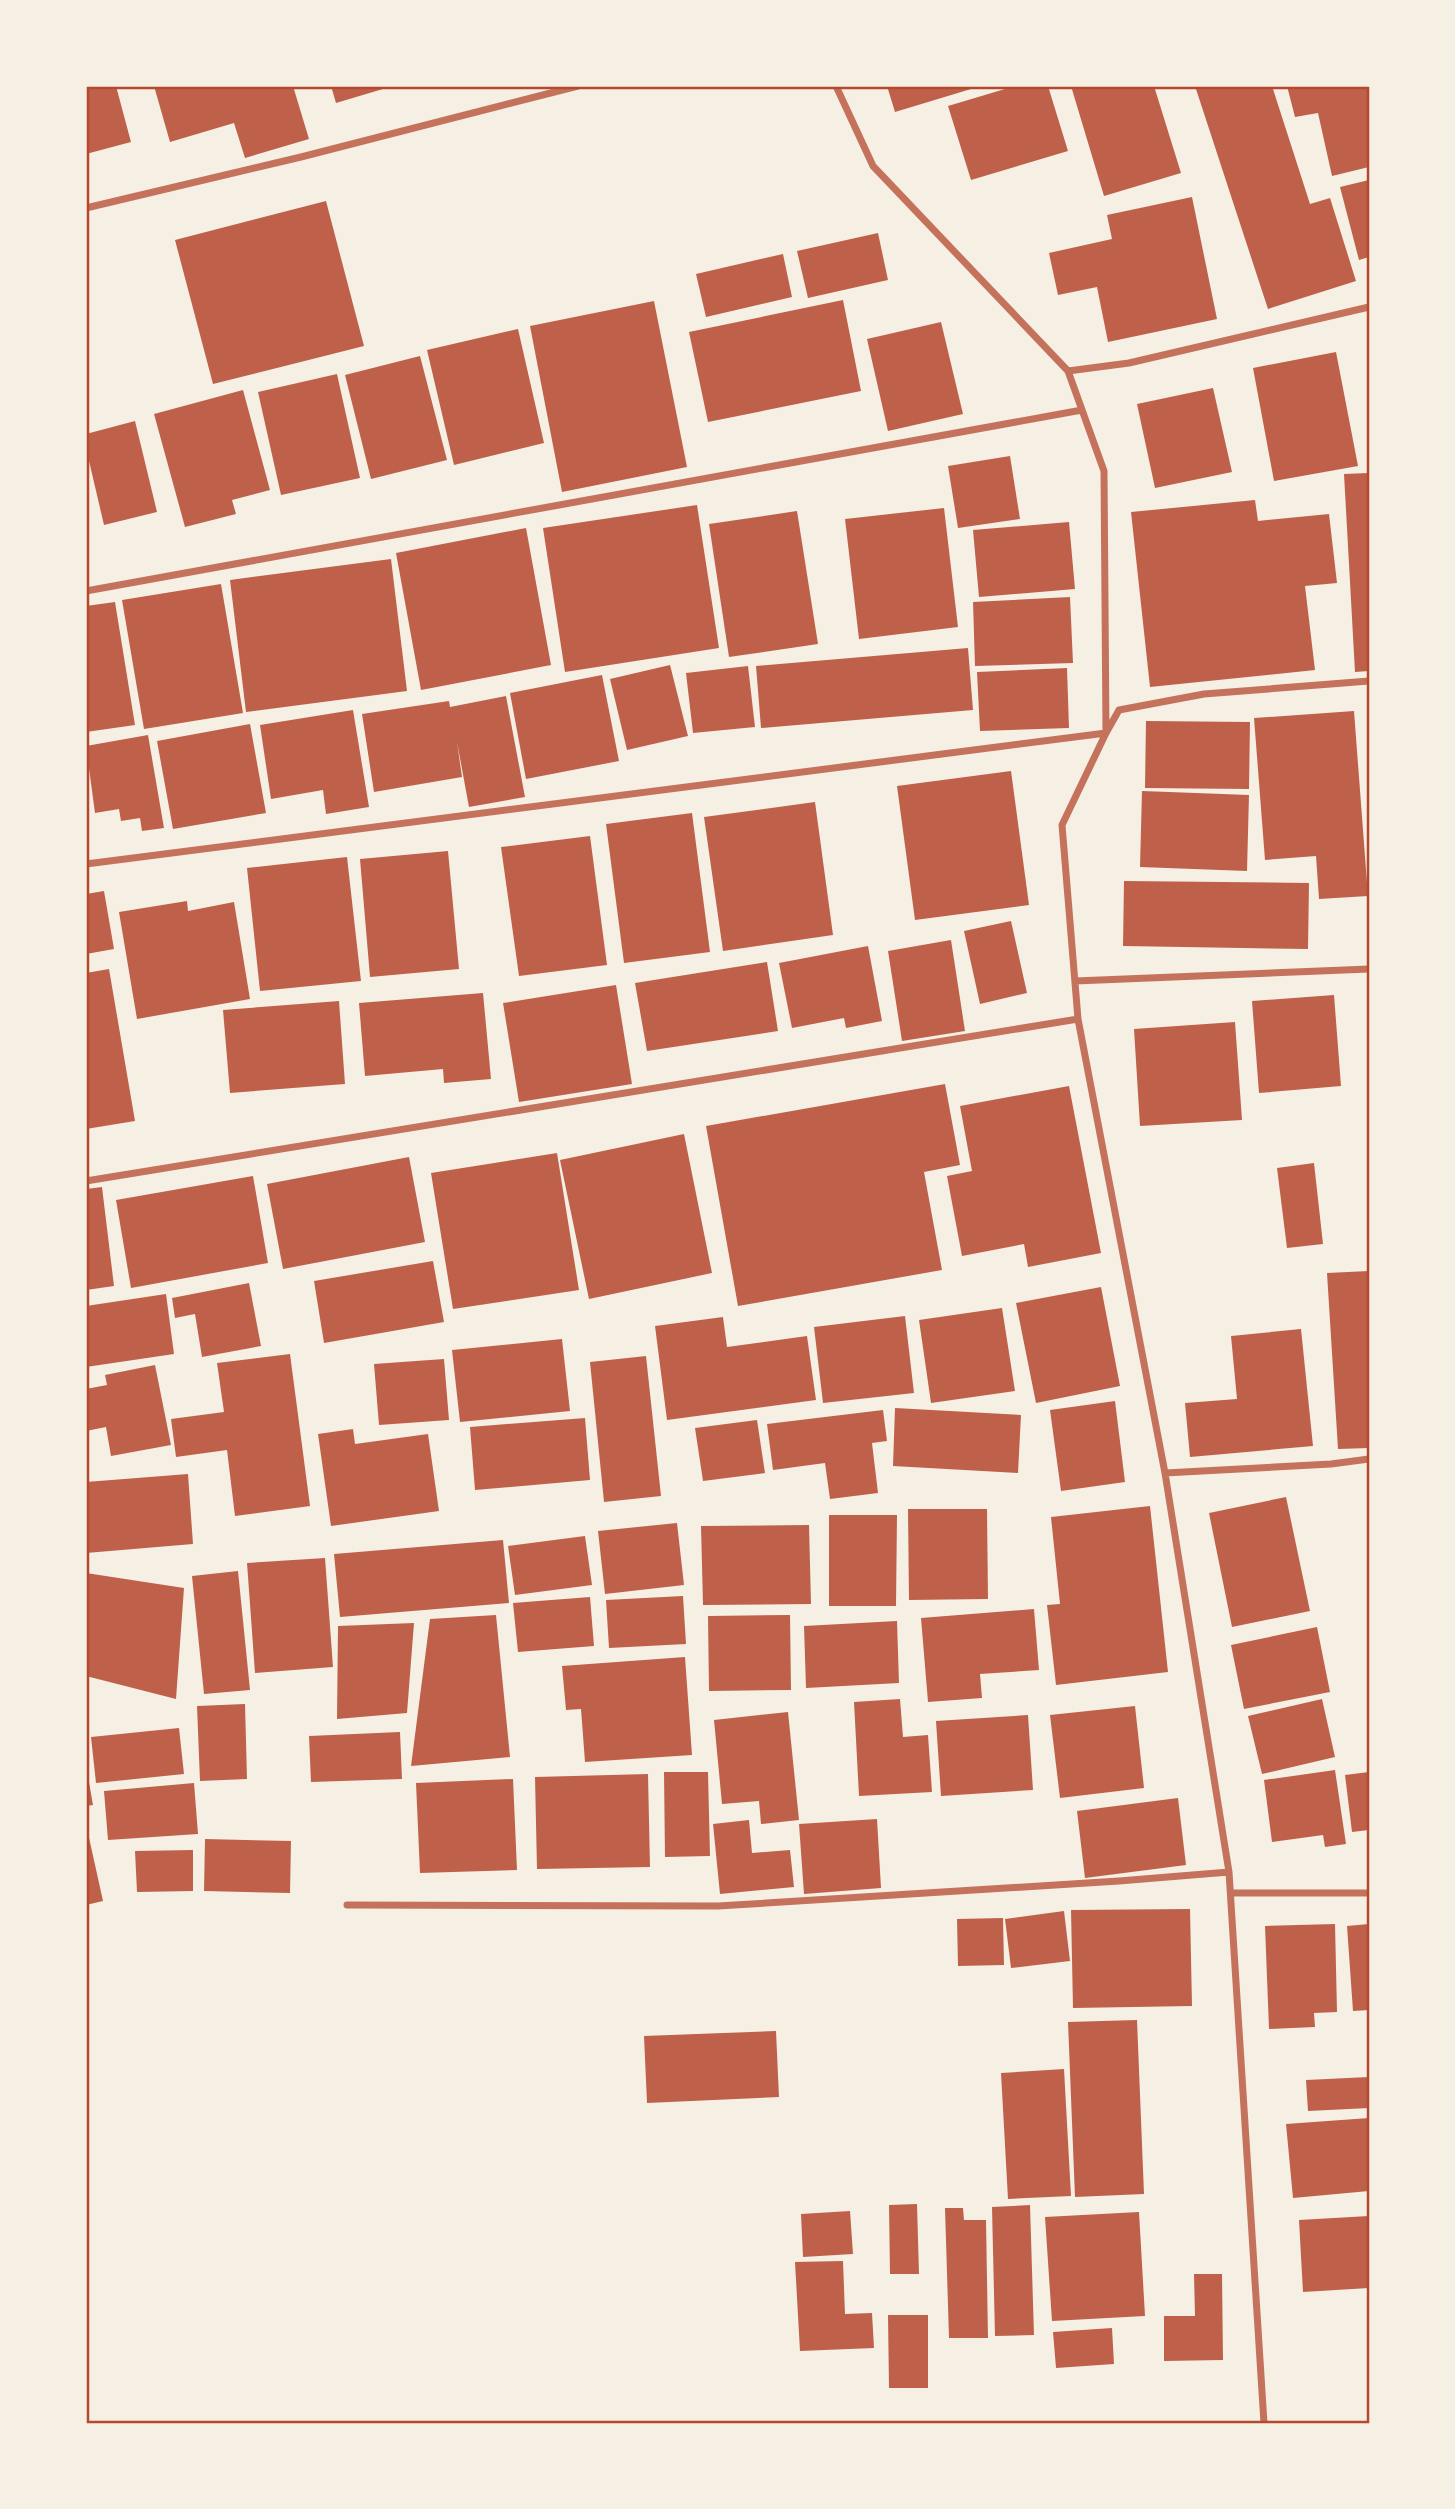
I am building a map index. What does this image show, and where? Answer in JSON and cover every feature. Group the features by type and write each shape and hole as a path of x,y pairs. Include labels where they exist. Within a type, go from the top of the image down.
{"street":[{"path":"86,208 578,86"},
{"path":"836,86 873,166 1068,371 1104,471 1106,733"},
{"path":"1068,371 1129,363 1369,307"},
{"path":"86,591 1082,410"},
{"path":"1264,2423 1231,1893 1165,1474 1078,1019 1062,825 1119,710 1204,694 1369,681"},
{"path":"86,864 1106,733"},
{"path":"1074,981 1369,970"},
{"path":"86,1181 1078,1019"},
{"path":"1165,1474 1331,1464 1369,1459"},
{"path":"347,1905 718,1906 1228,1872"},
{"path":"1231,1893 1369,1893"}],"building":[{"path":"86,86 116,86 131,142 86,154"},
{"path":"154,86 293,86 309,139 245,158 234,123 170,142"},
{"path":"331,86 393,86 336,103"},
{"path":"887,86 981,86 895,112"},
{"path":"1015,86 1048,86 1068,151 971,180 948,106"},
{"path":"1071,86 1154,86 1181,173 1104,196"},
{"path":"1195,86 1272,86 1310,204 1330,198 1356,281 1268,309"},
{"path":"1287,86 1369,86 1369,167 1332,176 1318,113 1295,117"},
{"path":"1369,180 1369,257 1359,260 1340,187"},
{"path":"1192,197 1217,319 1108,342 1097,287 1058,295 1049,253 1112,239 1107,215"},
{"path":"326,201 364,346 213,384 175,240"},
{"path":"878,233 888,280 808,298 797,251"},
{"path":"783,254 792,297 706,317 696,274"},
{"path":"843,300 861,391 708,422 689,332"},
{"path":"654,301 687,467 562,492 530,326"},
{"path":"941,322 963,414 888,431 867,339"},
{"path":"518,329 544,443 454,465 427,350"},
{"path":"1336,352 1358,466 1274,481 1253,368"},
{"path":"420,356 447,460 371,479 345,375"},
{"path":"337,374 360,478 281,495 258,392"},
{"path":"1213,388 1232,472 1155,488 1137,404"},
{"path":"243,390 270,490 232,500 236,514 185,527 154,414"},
{"path":"135,421 157,512 104,525 86,448 86,434"},
{"path":"1010,456 1020,519 958,528 948,466"},
{"path":"1369,473 1369,671 1355,672 1344,474"},
{"path":"1255,500 1258,521 1329,514 1337,583 1305,586 1315,670 1150,687 1131,512"},
{"path":"697,505 719,648 565,672 543,528"},
{"path":"944,508 958,627 859,639 845,519"},
{"path":"797,511 818,644 729,657 709,524"},
{"path":"1069,522 1075,589 979,597 973,530"},
{"path":"526,528 551,665 421,690 396,553"},
{"path":"391,559 407,691 246,712 230,580"},
{"path":"221,584 243,713 144,729 122,600"},
{"path":"1070,597 1073,663 975,666 973,602"},
{"path":"115,602 135,725 86,732 86,606"},
{"path":"968,648 973,710 761,728 756,666"},
{"path":"670,665 688,736 627,750 610,679"},
{"path":"748,666 755,727 693,733 686,673"},
{"path":"1067,668 1069,728 980,731 977,672"},
{"path":"602,675 619,761 526,779 510,693"},
{"path":"506,696 525,797 469,807 457,742 462,777 374,792 362,714 449,701 450,707"},
{"path":"353,710 369,807 326,814 323,790 271,799 260,725"},
{"path":"1354,711 1368,896 1319,899 1316,856 1265,860 1254,718"},
{"path":"1146,721 1250,722 1249,789 1145,788"},
{"path":"250,724 266,813 173,829 157,741"},
{"path":"148,735 164,828 142,831 140,818 121,821 119,809 95,813 86,746"},
{"path":"1011,771 1029,905 915,920 897,786"},
{"path":"1142,791 1249,795 1247,871 1140,867"},
{"path":"815,802 833,935 723,951 704,817"},
{"path":"692,813 710,952 624,963 606,824"},
{"path":"590,836 607,965 519,976 501,847"},
{"path":"448,851 459,969 370,977 360,859"},
{"path":"347,857 361,981 260,991 247,868"},
{"path":"1124,881 1309,883 1308,949 1123,946"},
{"path":"104,891 114,949 86,954 86,894"},
{"path":"187,901 188,911 234,902 250,999 137,1019 119,912"},
{"path":"1011,921 1027,993 980,1004 964,931"},
{"path":"951,940 965,1031 902,1041 888,951"},
{"path":"868,946 882,1021 846,1028 844,1018 792,1028 779,963"},
{"path":"767,962 778,1031 647,1051 635,983"},
{"path":"109,969 135,1121 86,1129 86,973"},
{"path":"616,985 632,1084 519,1102 503,1003"},
{"path":"483,993 491,1079 444,1083 443,1069 365,1076 359,1003"},
{"path":"1334,995 1341,1086 1259,1093 1252,1001"},
{"path":"339,1001 345,1084 230,1093 223,1010"},
{"path":"1235,1022 1242,1120 1140,1126 1134,1029"},
{"path":"945,1084 960,1165 924,1172 942,1270 738,1306 706,1126"},
{"path":"1069,1086 1101,1253 1028,1267 1024,1244 962,1256 947,1176 972,1171 960,1106"},
{"path":"684,1134 712,1273 589,1299 560,1160"},
{"path":"557,1153 579,1290 453,1309 431,1173"},
{"path":"409,1157 425,1242 283,1269 267,1184"},
{"path":"1314,1163 1323,1244 1287,1248 1277,1168"},
{"path":"253,1176 268,1263 131,1288 116,1200"},
{"path":"102,1187 114,1286 86,1290 86,1189"},
{"path":"433,1261 444,1322 324,1343 314,1281"},
{"path":"1369,1271 1369,1448 1338,1449 1327,1273"},
{"path":"249,1283 261,1346 202,1357 195,1314 175,1318 172,1298"},
{"path":"1101,1287 1120,1386 1036,1403 1016,1303"},
{"path":"166,1294 174,1354 86,1367 86,1306"},
{"path":"1002,1308 1015,1391 931,1403 919,1320"},
{"path":"905,1316 914,1393 823,1403 814,1327"},
{"path":"723,1317 727,1347 807,1336 816,1400 667,1420 655,1326"},
{"path":"1301,1329 1313,1446 1190,1457 1185,1403 1237,1399 1231,1336"},
{"path":"562,1339 570,1411 460,1422 452,1350"},
{"path":"290,1354 310,1506 235,1516 227,1450 176,1457 171,1419 224,1412 217,1363"},
{"path":"646,1356 661,1496 604,1502 590,1362"},
{"path":"444,1359 449,1420 379,1425 374,1364"},
{"path":"155,1365 171,1445 111,1456 106,1427 86,1431 86,1389 107,1385 105,1375"},
{"path":"1115,1401 1125,1482 1061,1491 1050,1410"},
{"path":"895,1408 1021,1415 1018,1473 893,1466"},
{"path":"883,1410 887,1441 872,1443 878,1493 830,1499 825,1463 773,1470 767,1424"},
{"path":"585,1418 590,1480 475,1490 470,1427"},
{"path":"757,1420 765,1473 703,1481 695,1428"},
{"path":"353,1429 355,1444 428,1434 439,1511 331,1526 318,1434"},
{"path":"188,1474 193,1544 86,1553 86,1482"},
{"path":"1286,1497 1310,1611 1232,1627 1209,1513"},
{"path":"1150,1506 1168,1672 1056,1685 1047,1605 1060,1604 1051,1517"},
{"path":"908,1509 987,1509 988,1599 909,1600"},
{"path":"829,1515 897,1515 896,1606 829,1606"},
{"path":"677,1523 684,1585 605,1594 598,1531"},
{"path":"809,1525 811,1604 703,1605 701,1526"},
{"path":"585,1536 592,1585 515,1595 508,1546"},
{"path":"503,1540 509,1603 340,1617 334,1554"},
{"path":"325,1558 333,1667 255,1673 247,1563"},
{"path":"238,1571 250,1690 204,1694 192,1576"},
{"path":"86,1573 184,1588 176,1699 86,1676"},
{"path":"683,1596 686,1644 609,1648 606,1600"},
{"path":"590,1597 594,1646 518,1652 513,1603"},
{"path":"1034,1609 1039,1670 980,1674 982,1698 928,1702 921,1618"},
{"path":"496,1615 510,1757 411,1766 430,1619"},
{"path":"790,1615 791,1690 709,1691 708,1616"},
{"path":"897,1621 899,1683 806,1688 804,1626"},
{"path":"414,1623 407,1713 337,1719 338,1626"},
{"path":"1317,1627 1330,1692 1244,1709 1231,1645"},
{"path":"685,1657 692,1755 585,1762 581,1709 566,1710 562,1666"},
{"path":"900,1699 903,1737 928,1735 932,1792 859,1796 854,1702"},
{"path":"1322,1699 1335,1757 1262,1774 1248,1716"},
{"path":"245,1704 247,1779 200,1781 197,1706"},
{"path":"1135,1706 1144,1788 1060,1798 1050,1715"},
{"path":"788,1712 799,1820 761,1824 759,1801 722,1804 714,1720"},
{"path":"1028,1715 1033,1790 941,1796 936,1721"},
{"path":"179,1728 184,1774 96,1783 91,1737"},
{"path":"400,1732 402,1779 311,1782 309,1736"},
{"path":"86,1765 93,1805 86,1806"},
{"path":"1335,1770 1346,1844 1325,1847 1323,1835 1272,1842 1264,1780"},
{"path":"664,1772 708,1772 710,1856 665,1857"},
{"path":"1369,1772 1369,1830 1352,1832 1345,1775"},
{"path":"648,1774 650,1867 537,1869 535,1777"},
{"path":"513,1779 517,1870 420,1873 416,1783"},
{"path":"194,1783 198,1834 108,1840 104,1791"},
{"path":"1178,1798 1186,1865 1085,1878 1077,1811"},
{"path":"877,1819 881,1888 804,1894 799,1824"},
{"path":"749,1820 752,1853 790,1850 794,1887 720,1894 713,1824"},
{"path":"86,1824 103,1901 86,1905"},
{"path":"205,1839 291,1841 290,1893 204,1891"},
{"path":"193,1850 193,1891 137,1892 135,1851"},
{"path":"1190,1909 1192,2006 1073,2008 1071,1910"},
{"path":"1064,1911 1070,1961 1011,1968 1005,1919"},
{"path":"1003,1918 1004,1965 958,1966 957,1919"},
{"path":"1335,1924 1337,2012 1314,2013 1315,2027 1269,2029 1265,1926"},
{"path":"1369,1924 1369,2010 1353,2011 1347,1926"},
{"path":"1137,2020 1144,2194 1075,2197 1068,2022"},
{"path":"776,2031 779,2097 647,2103 644,2036"},
{"path":"1064,2069 1071,2196 1008,2199 1001,2073"},
{"path":"1369,2077 1369,2108 1308,2111 1306,2080"},
{"path":"1369,2118 1369,2191 1293,2198 1286,2124"},
{"path":"917,2204 919,2274 890,2274 889,2205"},
{"path":"1030,2205 1034,2335 995,2336 992,2207"},
{"path":"945,2208 963,2208 964,2220 986,2220 988,2338 949,2338"},
{"path":"850,2211 853,2254 803,2257 801,2214"},
{"path":"1139,2212 1145,2316 1052,2321 1045,2217"},
{"path":"1369,2216 1369,2288 1303,2292 1299,2220"},
{"path":"843,2261 845,2314 872,2313 874,2348 800,2351 795,2262"},
{"path":"1194,2274 1222,2274 1223,2360 1164,2361 1164,2316 1195,2316"},
{"path":"888,2315 928,2315 928,2388 889,2388"},
{"path":"1112,2328 1114,2364 1056,2368 1053,2332"}]}
